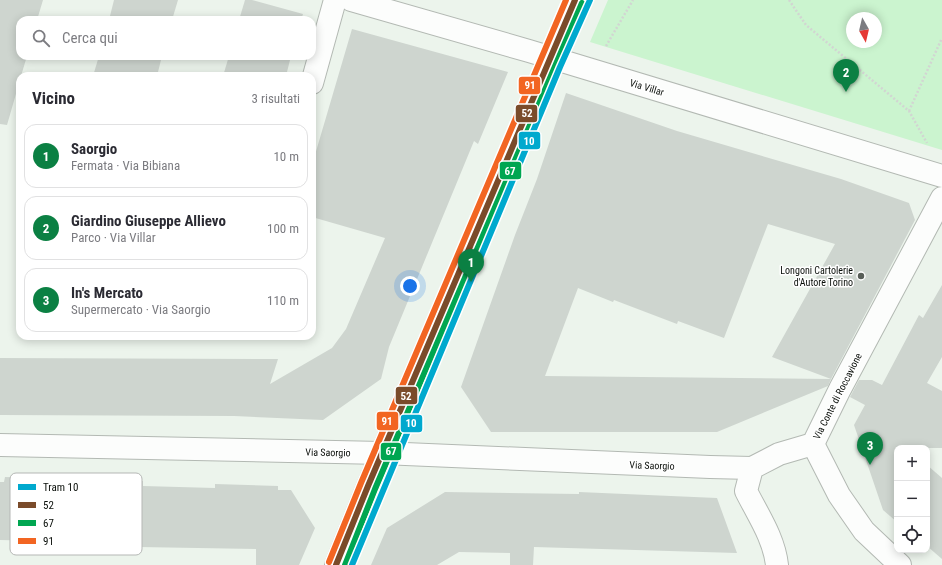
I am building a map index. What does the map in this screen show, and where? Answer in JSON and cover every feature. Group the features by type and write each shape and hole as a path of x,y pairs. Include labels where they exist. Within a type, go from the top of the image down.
{"street":[{"path":"315,72 335,0"},
{"name":"Via Villar","path":"352,0 942,176"},
{"path":"336,565 382,453 575,0"},
{"name":"Via Conte di Roccavione","path":"752,468 779,454 813,444 840,389 942,198"},
{"path":"813,444 839,495 864,531 900,565"},
{"name":"Via Saorgio","path":"0,445 382,453 752,468"},
{"path":"752,468 746,491 769,535 776,553 776,565"}],"path":[{"path":"605,48 633,0"},
{"path":"788,0 806,25 908,110 928,146"},
{"path":"908,110 942,38"}],"green space":[{"path":"608,0 942,0 942,150 590,42"}],"building":[{"path":"0,0 43,0 38,16 16,16 16,60 26,60 22,72 16,72 16,94 7,125 0,124"},
{"path":"114,0 178,0 173,16 110,16"},
{"path":"245,0 252,0 303,14 302,16 240,16"},
{"path":"352,29 508,72 478,144 474,141 389,347 381,379 323,420 234,416 0,415 0,358 278,359 270,384 332,348 346,329 385,238 316,218 316,151"},
{"path":"98,60 161,60 158,72 94,72"},
{"path":"228,60 290,60 287,72 224,72"},
{"path":"566,93 677,131 841,179 909,203 915,220 828,386 717,432 491,432 461,387 515,235 537,179","holes":["768,224 835,244 772,357 831,379 545,376 578,288 677,324 678,321 724,338"]},
{"path":"942,285 942,357 927,383 942,391 942,448 930,448 930,445 894,445 894,519 883,510 854,425 865,405 850,397 859,380 872,380 882,385 919,315 923,318"},
{"path":"930,468 942,478 942,559 930,549"},
{"path":"5,477 10,477 10,540 0,540 0,482 4,482"},
{"path":"142,481 143,486 215,488 215,484 278,486 278,490 291,490 315,528 299,565 256,565 256,549 142,547"},
{"path":"445,492 579,494 579,492 717,498 737,553 534,547 533,565 510,565 510,553 459,552 437,565 371,565 387,528"}],"tram line":[{"name":"10","path":"352,565 560,67 590,0"}],"transit line":[{"name":"91","path":"329,562 361,483 566,0"},
{"name":"52","path":"336,565 368,486 575,0"},
{"name":"67","path":"345,565 375,489 582,3"}],"place":[{"name":"Giardino Giuseppe Allievo","path":"846,92"},
{"name":"Longoni Cartolerie d'Autore Torino","path":"861,276"},
{"name":"Saorgio","path":"471,282"},
{"name":"In's Mercato","path":"870,465"}]}
